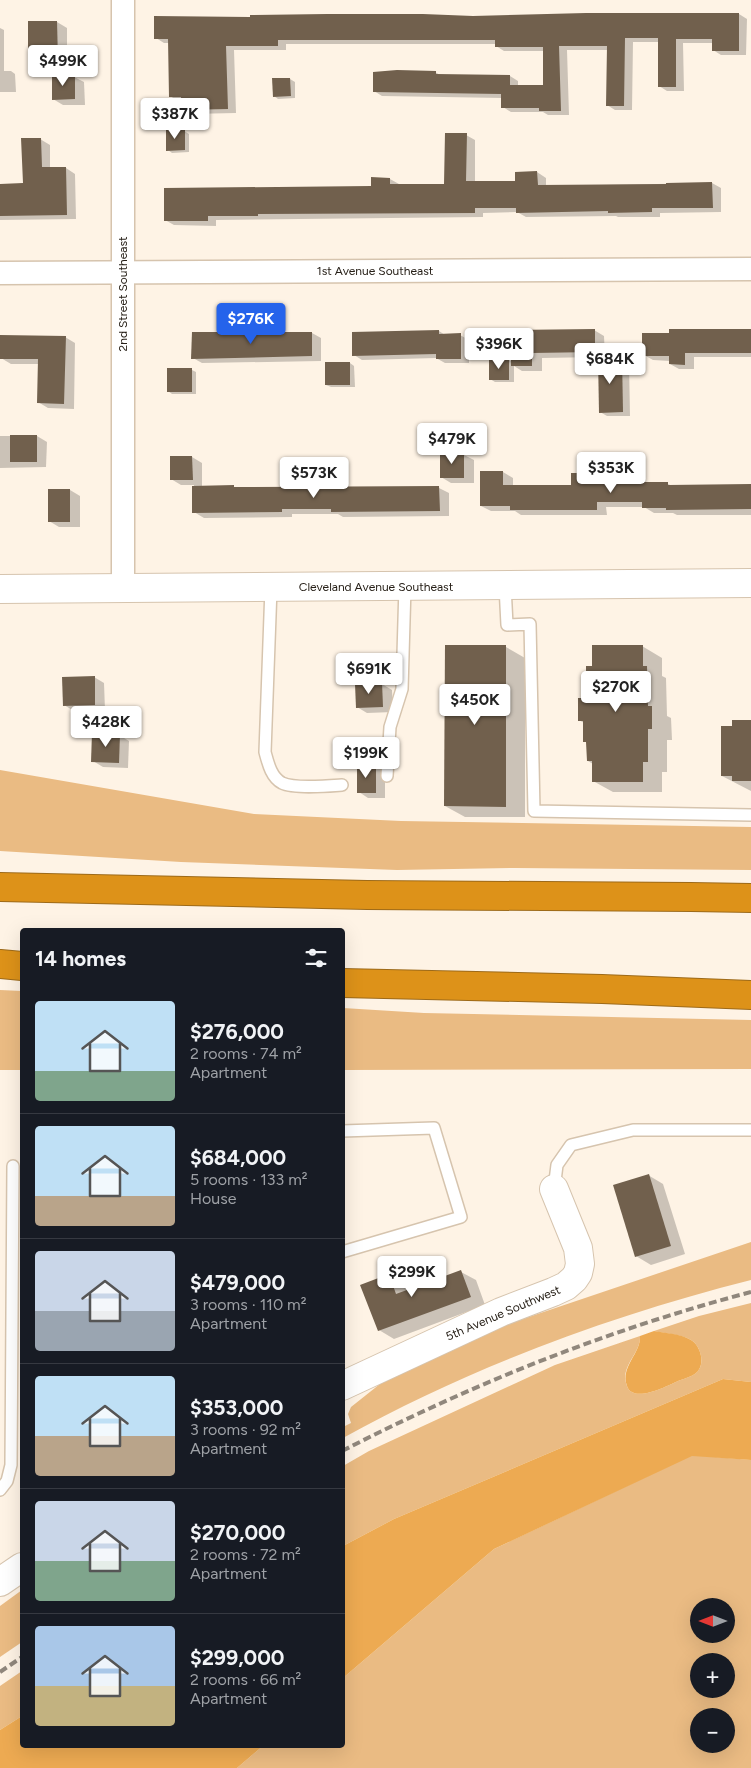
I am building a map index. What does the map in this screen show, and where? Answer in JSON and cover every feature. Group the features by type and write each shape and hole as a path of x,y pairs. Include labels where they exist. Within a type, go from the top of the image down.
{"highway":[{"path":"0,888 751,898"},
{"path":"0,964 20,966"},
{"path":"345,983 602,988 751,995"}],"street":[{"name":"2nd Street Southeast","path":"123,0 123,589"},
{"name":"1st Avenue Southeast","path":"0,273 751,269"},
{"name":"Cleveland Avenue Southeast","path":"0,589 751,583"},
{"name":"5th Avenue Southwest","path":"345,1385 501,1312 559,1289 574,1279 580,1264 578,1248 554,1189"},
{"path":"0,1582 20,1568"}],"lane":[{"path":"387,776 390,727 402,689 405,586"},
{"path":"505,586 507,625 530,624 534,811 751,814"},
{"path":"271,588 265,752 270,770 282,783 301,786 342,785"},
{"path":"345,1131 434,1128 461,1217 345,1251"},
{"path":"554,1189 557,1165 571,1145 633,1130 751,1130"},
{"path":"0,1490 8,1481 11,1465 13,1166"}],"shaded area":[{"path":"0,770 254,814 401,821 751,827 751,870 515,868 397,870 181,862 0,851"},
{"path":"0,990 20,991 20,1070 0,1070"},
{"path":"345,1008 424,1013 751,1020 751,1069 345,1070"},
{"path":"751,1242 751,1280 645,1310 542,1346 441,1388 345,1437 345,1426 351,1423 348,1414 351,1407 385,1380 499,1327"},
{"path":"751,1303 751,1382 723,1379 394,1519 345,1545 345,1465 369,1451 555,1365 640,1336 637,1349 626,1372 627,1386 630,1391 636,1394 659,1390 699,1370 701,1356 700,1351 691,1340 678,1335 654,1331 699,1316"},
{"path":"654,1331 678,1335 691,1340 700,1351 701,1365 696,1373 689,1377 659,1390 636,1394 630,1391 627,1386 626,1372 637,1349 640,1336"},
{"path":"723,1379 751,1382 751,1460 692,1456 494,1549 345,1676 345,1545 394,1519"},
{"path":"692,1455 751,1460 751,1768 237,1768 260,1748 345,1748 345,1676 494,1549"},
{"path":"20,1591 20,1643 0,1657 0,1606"},
{"path":"20,1672 20,1717 0,1730 0,1686"},
{"path":"20,1717 20,1748 260,1748 237,1768 0,1768 0,1730"}],"building":[{"path":"586,13 739,13 739,51 712,51 712,39 676,39 676,87 658,87 658,38 625,38 624,106 606,106 607,46 559,46 561,111 539,111 539,108 501,108 501,94 373,92 373,72 397,70 436,71 436,74 510,75 510,85 543,85 543,47 495,47 495,40 278,40 278,46 226,46 228,109 182,110 181,97 169,97 168,39 154,39 154,16 250,17 250,15 423,14 473,16"},
{"path":"28,21 57,21 58,60 28,60"},
{"path":"52,75 75,75 75,99 52,100"},
{"path":"272,78 290,78 291,96 273,97"},
{"path":"166,130 185,130 185,150 166,151"},
{"path":"445,133 467,133 466,181 515,181 515,172 537,171 538,185 712,182 713,208 652,208 652,212 516,213 516,208 475,208 475,213 258,214 258,216 208,216 208,221 164,221 164,188 371,186 371,177 390,178 390,184 444,184"},
{"path":"21,138 41,138 42,167 66,167 67,215 0,216 0,184 23,183"},
{"path":"595,329 595,352 532,353 532,366 511,366 511,330"},
{"path":"669,329 751,329 751,353 685,353 685,365 669,364 669,356 642,356 642,333 669,333"},
{"path":"439,330 439,334 461,333 461,359 436,359 436,354 352,356 352,332"},
{"path":"192,332 312,332 312,356 191,359"},
{"path":"0,335 66,336 64,404 37,403 38,359 0,359"},
{"path":"598,357 622,357 623,412 599,413"},
{"path":"489,359 509,359 509,380 489,380"},
{"path":"325,362 350,362 350,385 325,385"},
{"path":"167,368 192,368 192,392 167,392"},
{"path":"10,435 37,435 37,462 10,462"},
{"path":"440,453 464,453 464,478 440,478"},
{"path":"170,456 192,456 193,480 170,480"},
{"path":"480,471 503,471 503,485 571,485 571,473 589,473 589,478 621,477 621,482 668,482 668,485 751,484 751,509 666,510 666,508 642,508 642,502 597,502 597,510 510,510 510,506 480,506"},
{"path":"234,485 234,487 439,486 440,511 331,512 331,509 282,509 282,512 192,513 192,486"},
{"path":"48,489 70,489 70,522 48,522"},
{"path":"445,645 506,645 506,807 444,806"},
{"path":"592,645 643,645 643,666 647,666 648,706 652,706 652,729 648,729 648,762 643,762 643,782 592,782 592,761 587,761 586,742 583,742 583,721 578,721 578,698 583,698 583,678 586,678 586,666 592,666"},
{"path":"95,676 95,705 63,706 62,677"},
{"path":"382,682 383,707 356,708 355,684"},
{"path":"732,720 751,720 751,781 732,781 732,776 721,776 721,726 732,726"},
{"path":"92,733 120,734 119,763 91,762"},
{"path":"357,764 376,764 376,793 357,793"},
{"path":"649,1174 671,1246 635,1257 613,1185"},
{"path":"461,1270 471,1297 378,1331 360,1285 389,1274 396,1294"}],"railway":[{"path":"345,1450 442,1403 542,1360 645,1323 751,1292"},
{"path":"0,1672 20,1658"}]}
